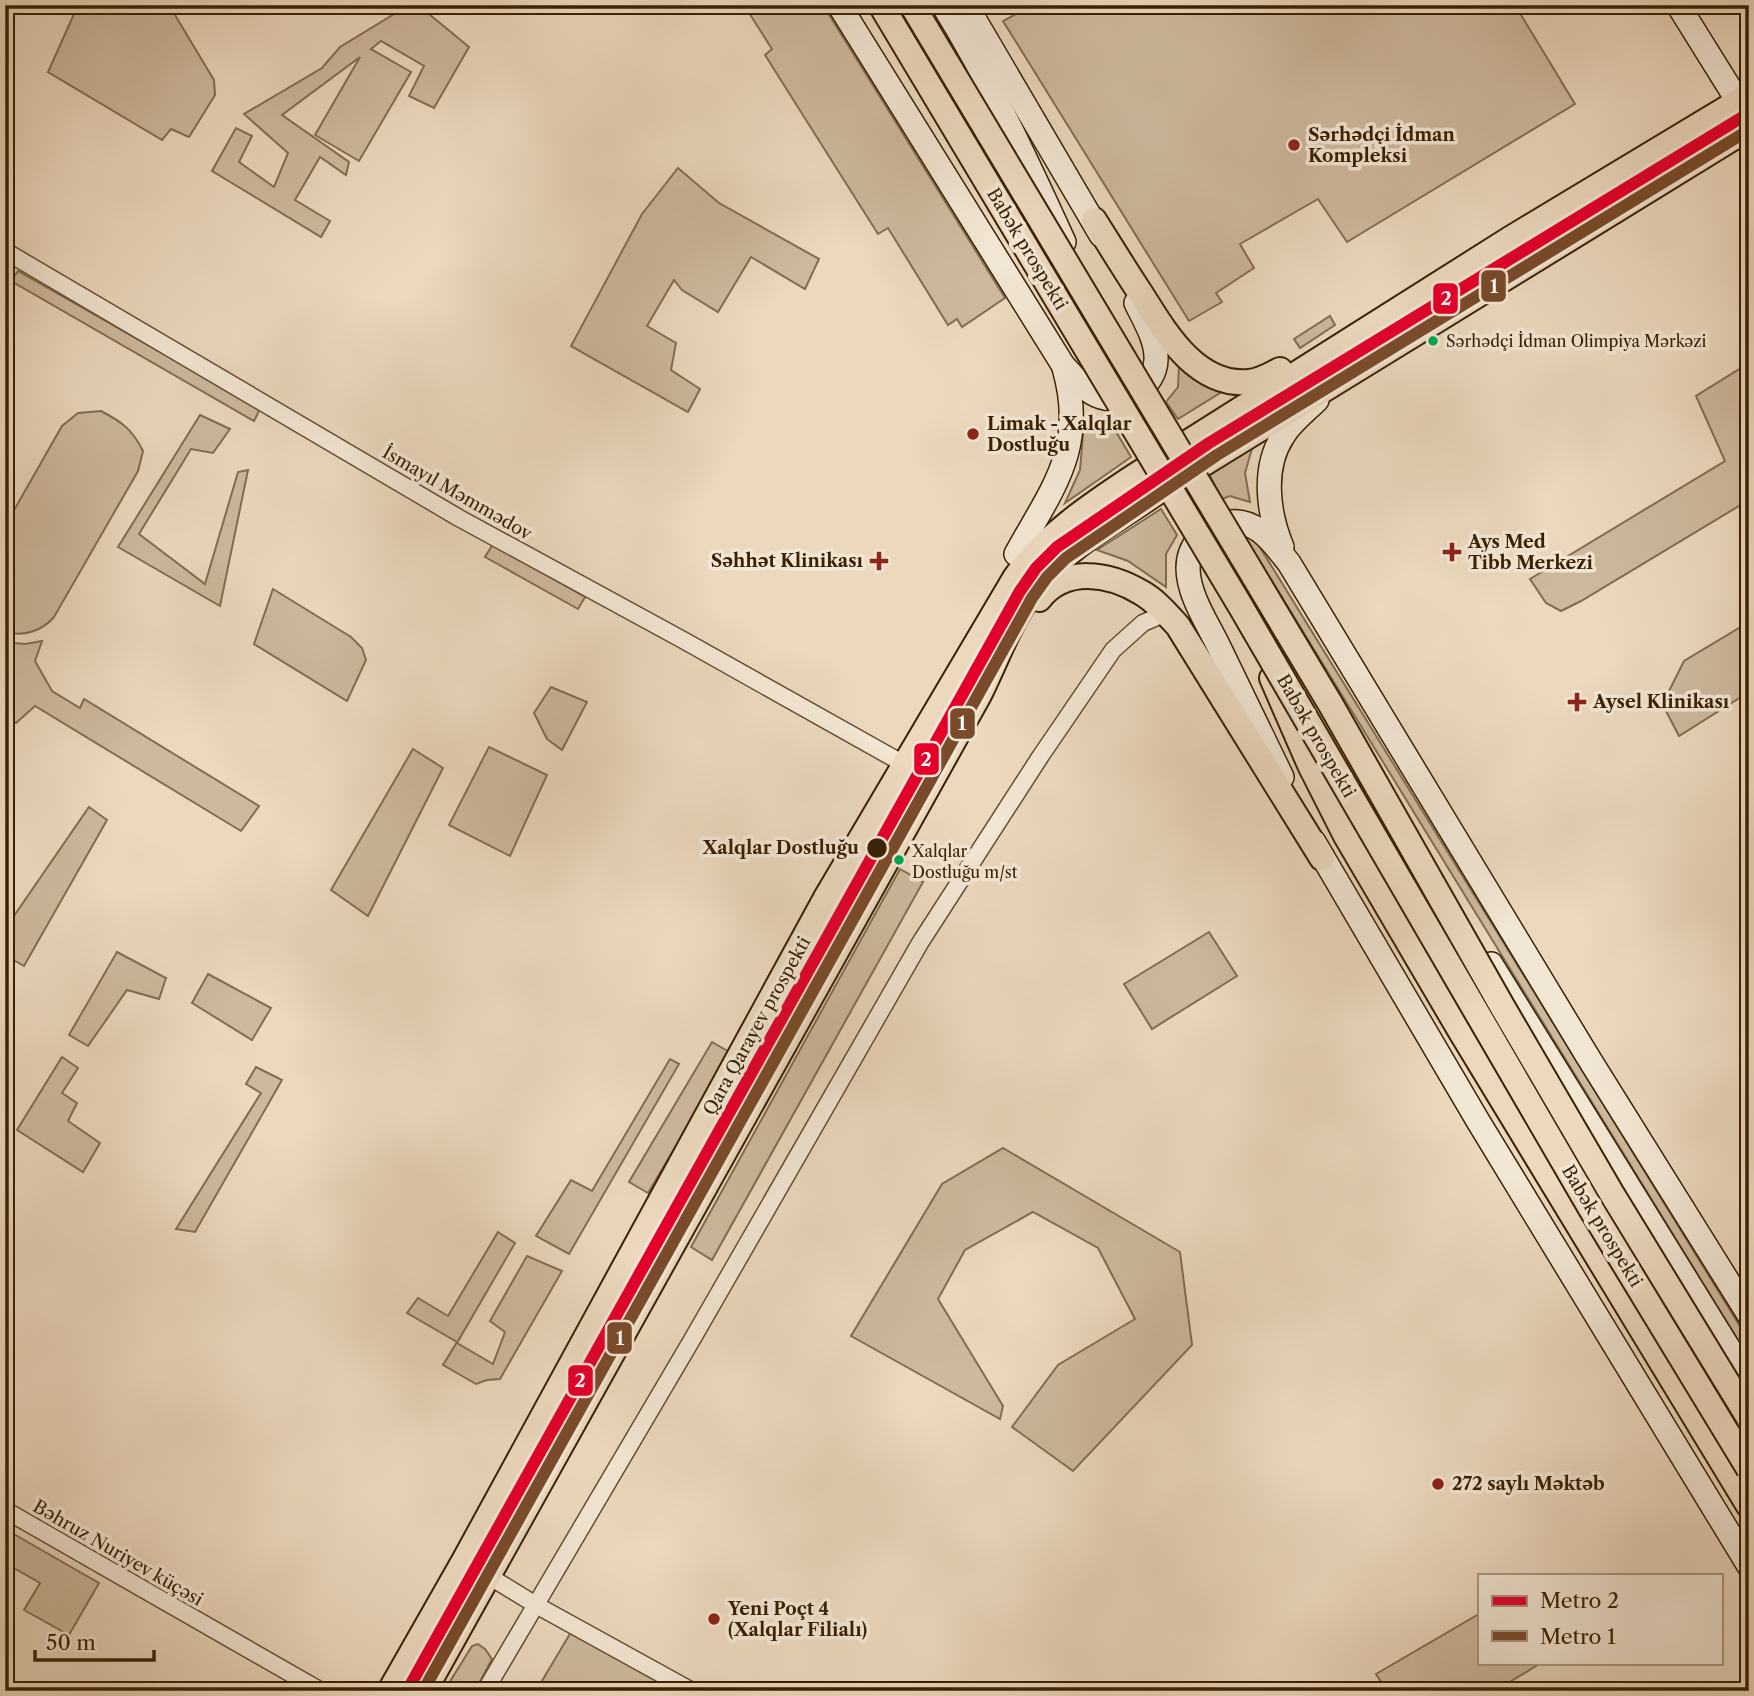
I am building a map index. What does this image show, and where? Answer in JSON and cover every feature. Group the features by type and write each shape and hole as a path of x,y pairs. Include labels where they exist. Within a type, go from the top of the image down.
{"main road":[{"name":"Babək prospekti","path":"839,5 1063,365"},
{"path":"867,5 1072,326"},
{"name":"Babək prospekti","path":"881,5 1241,607 1480,1020 1749,1469"},
{"name":"Babək prospekti","path":"912,5 1331,705 1508,1018 1749,1418"},
{"path":"943,5 978,62 1016,136 1096,312"},
{"path":"966,5 1094,220 1171,340 1199,367 1239,382 1252,382 1283,368"},
{"path":"1016,554 1073,506 1283,368 1456,262 1510,239 1745,105 1678,5"},
{"name":"Qara Qarayev prospekti","path":"424,1691 979,695 1026,601 1040,580 1060,559 1154,494 1749,128"},
{"path":"1063,365 1092,393 1114,399 1139,392 1155,371 1157,358 1149,328 1094,220"},
{"name":"Qara Qarayev prospekti","path":"390,1691 821,908 1028,560 1083,512 1135,475 1510,239"},
{"path":"942,703 974,628 1056,480 1068,450 1073,410 1071,391 1063,365"},
{"path":"1289,563 1271,518 1270,470 1278,444 1284,433 1303,413 1349,374"},
{"path":"1322,858 1202,612 1188,570 1190,555 1202,534 1214,526 1229,522 1254,527 1267,535 1289,563 1588,1057 1749,1315"},
{"path":"979,695 1041,597 1062,580 1086,575 1118,582 1141,592 1178,626 1322,858 1478,1121 1749,1566"},
{"path":"1241,607 1310,765 1346,836 1461,1032 1749,1506"},
{"path":"1331,705 1749,1381"}],"street":[{"name":"İsmayıl Məmmədov","path":"5,251 459,519 683,640 895,760"},
{"path":"485,1691 708,1313 920,943 1040,757 1113,650 1143,623 1166,613"},
{"path":"873,820 895,760 974,628"},
{"name":"Bəhruz Nuriyev küçəsi","path":"5,1510 321,1691"},
{"path":"464,1560 537,1605 692,1691"}],"shaded area":[{"path":"78,5 169,5 214,80 215,95 189,137 171,129 162,140 48,72"},
{"path":"409,5 418,5 469,47 434,108 409,96 424,66 381,41 371,49 411,72 359,161 315,135 360,57 282,115 349,162 346,175 320,157 295,200 330,221 321,237 212,171 236,128 252,136 239,162 274,187 288,153 244,114 322,68 340,47"},
{"path":"744,5 823,5 1005,298 962,327 957,319 948,325 888,228 878,234 765,55 772,49"},
{"name":"Sərhədçi İdman Kompleksi","path":"1027,5 1515,5 1575,104 1347,242 1318,199 1240,244 1254,268 1216,293 1222,302 1189,321 1003,21 1025,9"},
{"path":"678,168 719,203 819,259 805,289 751,257 718,312 682,290 674,280 647,326 676,343 671,370 700,389 688,412 571,346 642,214"},
{"path":"18,271 260,409 254,421 11,281"},
{"path":"1330,316 1335,325 1300,348 1294,339"},
{"path":"1749,363 1749,500 1581,601 1561,611 1546,603 1530,579 1725,461 1696,396"},
{"path":"1179,365 1228,388 1178,419 1166,402 1178,387"},
{"path":"101,411 126,427 139,443 143,451 138,471 54,617 32,632 19,634 5,631 5,526 62,426 78,413"},
{"path":"200,415 230,429 213,453 191,449 139,534 205,584 238,472 248,470 220,606 118,547"},
{"path":"1084,423 1115,430 1131,457 1065,503 1080,470"},
{"path":"1255,438 1245,473 1250,502 1230,496 1222,499 1207,470"},
{"path":"1161,509 1177,535 1166,554 1166,587 1128,561 1097,550"},
{"path":"1243,534 1253,536 1749,1341 1749,1358"},
{"path":"493,544 585,597 578,609 485,557"},
{"path":"273,589 351,637 362,648 366,660 347,701 254,644"},
{"path":"1749,622 1749,692 1679,736 1666,711 1669,691 1684,661"},
{"path":"42,641 35,661 52,691 80,708 84,699 259,806 241,831 35,706 16,723 5,716 5,642 25,644"},
{"path":"551,687 587,702 562,750 547,739 534,713"},
{"path":"489,747 547,775 510,856 449,825"},
{"path":"413,749 443,768 368,916 331,890"},
{"path":"89,807 107,820 24,966 5,955 5,926"},
{"path":"900,869 923,882 712,1260 691,1247"},
{"path":"1209,932 1237,976 1152,1029 1124,984"},
{"path":"117,952 166,978 159,999 127,990 88,1046 69,1035"},
{"path":"208,974 271,1008 252,1040 192,1003"},
{"path":"712,1042 731,1053 648,1193 629,1182"},
{"path":"62,1057 78,1068 62,1093 77,1103 68,1121 100,1143 83,1172 17,1130"},
{"path":"670,1059 679,1064 569,1254 536,1236 571,1180 592,1191"},
{"path":"256,1067 282,1080 195,1232 176,1229 261,1093 246,1084"},
{"path":"1003,1148 1180,1252 1192,1345 1073,1471 1012,1427 1058,1365 1135,1319 1098,1248 1033,1212 965,1250 938,1299 1003,1406 1000,1419 851,1336 942,1184"},
{"path":"498,1232 515,1243 457,1343 493,1364 505,1332 490,1321 527,1256 562,1271 500,1379 476,1384 443,1365 457,1342 407,1313 418,1298 448,1316"},
{"path":"5,1529 99,1583 69,1635 24,1610 40,1583 5,1563"},
{"path":"1478,1615 1478,1664 1539,1664 1495,1691 1387,1691 1376,1674"},
{"path":"571,1632 675,1691 536,1691"},
{"path":"478,1644 492,1659 475,1691 444,1691 472,1646"}],"metro line":[{"name":"2","path":"407,1691 1020,591 1036,568 1057,547 1209,443 1749,113"},
{"name":"1","path":"423,1691 1032,598 1047,577 1066,558 1217,455 1749,130"}],"place":[{"name":"Sərhədçi İdman Kompleksi","path":"1294,145"},
{"name":"Sərhədçi İdman Olimpiya Mərkəzi","path":"1433,341"},
{"name":"Limak - Xalqlar Dostluğu","path":"973,434"},
{"name":"Ays Med Tibb Merkezi","path":"1452,552"},
{"name":"Səhhət Klinikası","path":"879,561"},
{"name":"Aysel Klinikası","path":"1577,702"},
{"name":"Xalqlar Dostluğu","path":"877,848"},
{"name":"Xalqlar Dostluğu m/st","path":"899,860"},
{"name":"272 saylı Məktəb","path":"1438,1484"},
{"name":"Yeni Poçt 4 (Xalqlar Filialı)","path":"714,1619"}]}
